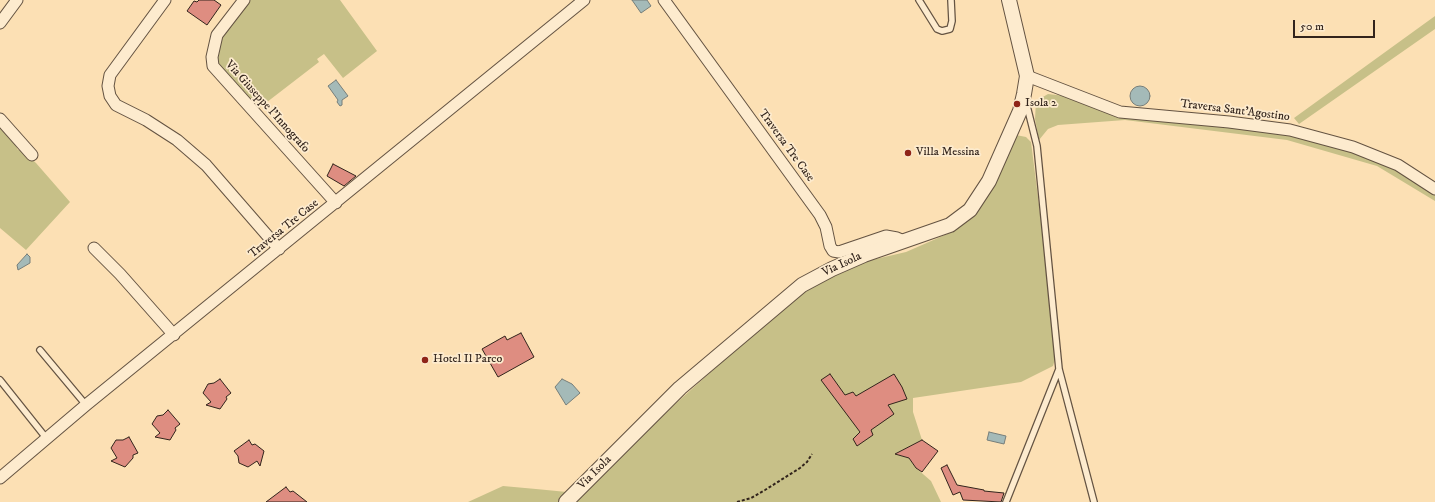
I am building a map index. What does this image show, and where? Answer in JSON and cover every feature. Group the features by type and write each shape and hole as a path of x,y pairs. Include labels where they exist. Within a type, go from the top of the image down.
{"street":[{"path":"0,23 18,0"},
{"path":"166,0 110,75 108,86 110,96 116,105 146,120 177,140 206,164 279,248"},
{"name":"Via Giuseppe l'Innografo","path":"244,0 217,35 212,57 213,66 336,204"},
{"name":"Traversa Tre Case","path":"0,478 86,405 174,335 279,248 336,204 584,0"},
{"name":"Traversa Tre Case","path":"664,0 820,215 826,227 830,246 834,252 839,252 886,236 904,241"},
{"name":"Via Isola","path":"566,502 680,388 802,285 838,266 950,225 970,210 989,181 1020,111 1024,94 1027,76 1008,0"},
{"name":"Traversa Sant'Agostino","path":"1027,76 1120,112 1229,122 1290,130 1353,147 1398,165 1435,189"},
{"path":"0,119 32,155"},
{"path":"94,248 120,274 174,335"}],"lane":[{"path":"919,0 937,29 942,31 950,29 952,0"},
{"path":"1024,94 1036,146 1060,369 1094,502"},
{"path":"40,350 86,405"},
{"path":"1006,502 1060,369"},
{"path":"0,380 47,439"}],"path":[{"path":"737,502 751,498 800,468 807,462 812,454"}],"shaded area":[{"path":"249,0 340,0 377,51 343,78 324,54 317,59 319,62 258,109 218,66 216,55 221,37"},
{"path":"1435,16 1435,29 1299,124 1294,118"},
{"path":"1048,94 1065,96 1111,113 1293,135 1348,150 1395,168 1435,195 1435,201 1377,166 1287,140 1125,120 1058,125 1048,129 1039,140 1035,119 1036,101"},
{"path":"0,125 14,142 18,150 22,150 36,163 70,202 26,250 0,228"},
{"path":"1016,135 1026,137 1031,142 1041,221 1055,359 1053,366 1021,382 913,398 913,412 922,440 895,454 909,458 916,468 931,481 941,502 573,502 673,406 804,288 863,262 906,252 954,231"},
{"path":"503,486 567,492 558,502 468,502"}],"water":[{"path":"632,0 647,0 651,6 641,13"},
{"path":"336,80 348,96 342,100 342,105 340,106 337,102 338,100 328,86"},
{"path":"1140,86 1147,89 1150,96 1147,103 1140,106 1133,103 1130,96 1133,89"},
{"path":"27,254 30,257 30,263 18,270 17,265"},
{"path":"562,379 572,384 580,393 566,405 555,387"},
{"path":"989,432 1006,436 1004,444 987,440"}],"building":[{"path":"199,0 214,0 221,5 207,25 187,11 194,1 197,2"},
{"path":"333,164 356,176 344,186 327,176"},
{"path":"521,333 534,357 498,377 482,349 505,336 507,340"},
{"path":"830,374 845,395 853,392 856,396 894,374 907,399 888,405 894,414 871,430 873,435 857,446 853,439 860,432 821,380"},
{"path":"220,379 231,393 226,397 227,399 220,409 206,405 211,402 203,393 208,384 214,383"},
{"path":"168,410 180,424 175,428 176,430 170,440 155,437 160,433 152,424 157,416 163,415"},
{"path":"129,437 138,453 133,455 133,458 125,467 111,461 117,458 111,448 116,440 123,440"},
{"path":"249,440 252,445 255,444 264,451 260,466 257,461 248,467 239,463 238,456 234,451"},
{"path":"922,440 938,451 922,472 916,468 909,458 895,454"},
{"path":"947,465 957,485 984,491 1004,493 1001,502 963,500 960,492 953,495 941,468"},
{"path":"286,487 290,492 293,491 307,502 266,502"}],"place":[{"name":"Isola 2","path":"1017,104"},
{"name":"Villa Messina","path":"908,153"},
{"name":"Hotel Il Parco","path":"425,360"}]}
